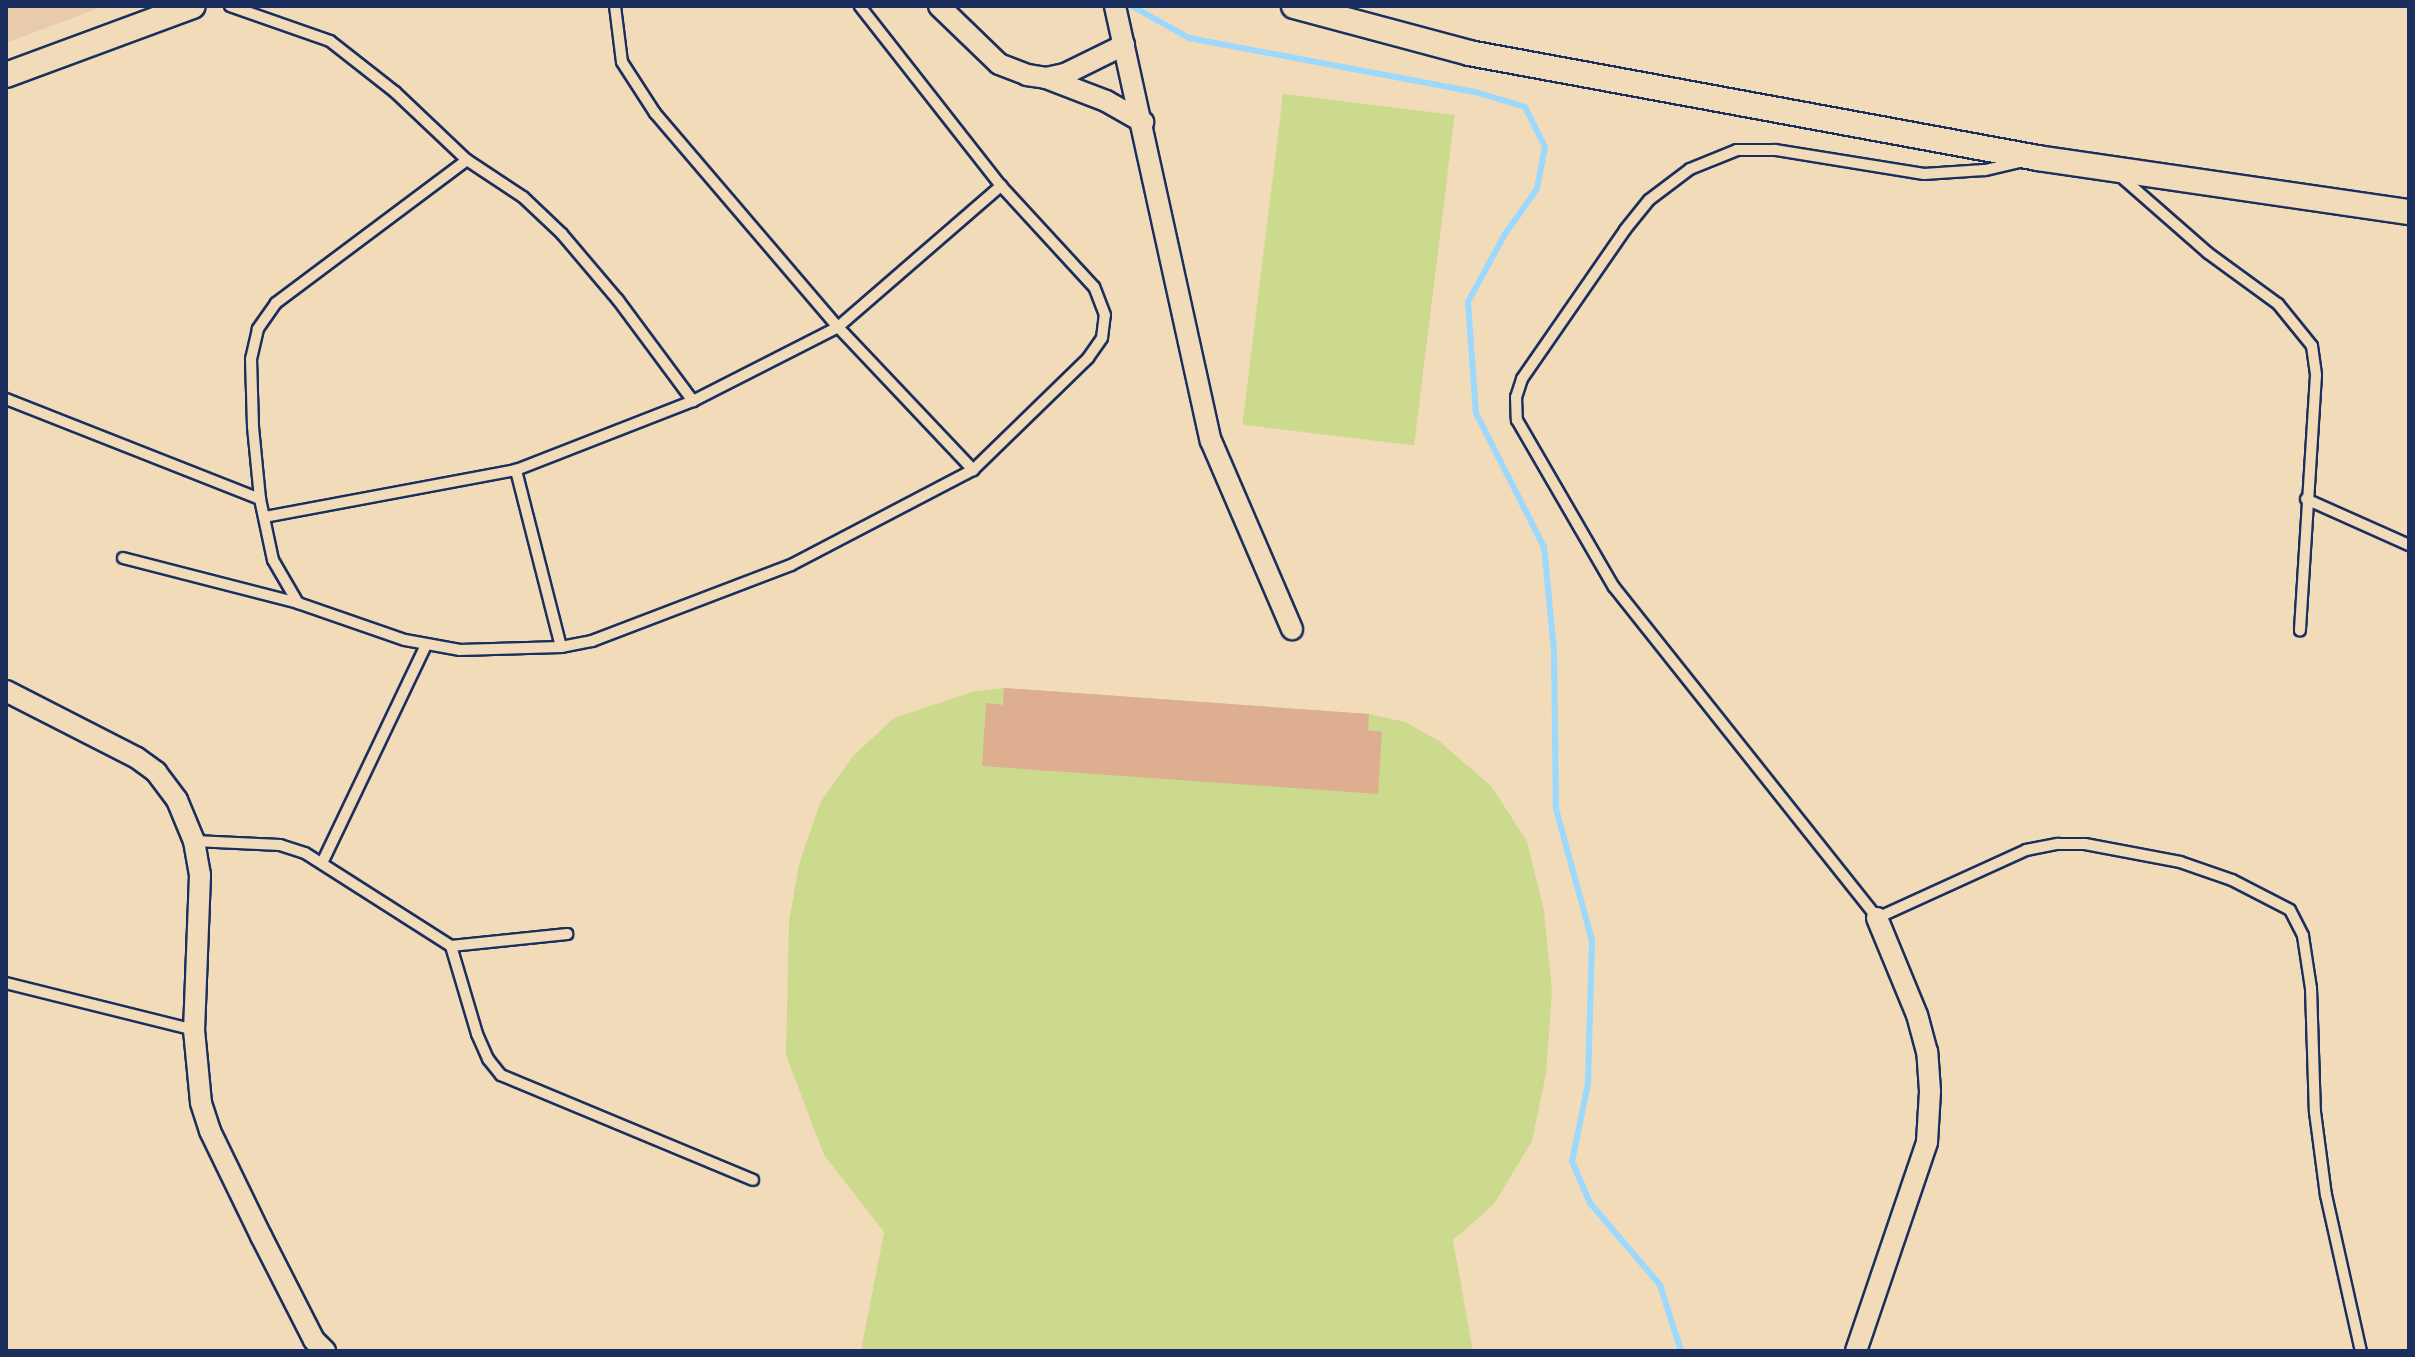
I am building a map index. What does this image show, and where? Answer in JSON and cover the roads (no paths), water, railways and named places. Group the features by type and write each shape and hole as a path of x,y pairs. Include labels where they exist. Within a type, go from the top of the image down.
{"street":[{"path":"6,75 193,6"},
{"path":"939,6 999,64 1106,101 1143,122"},
{"path":"1115,6 1211,441 1292,629"},
{"path":"1294,6 1469,53 2038,158 2409,212"},
{"path":"1046,78 1091,64 1124,45"},
{"path":"6,691 137,758 156,772 177,800 194,841 200,875 194,1030 201,1103 210,1131 314,1347"},
{"path":"1856,1351 1927,1142 1930,1091 1927,1052 1917,1015 1877,918"}],"lane":[{"path":"230,6 330,41 395,92 467,160 523,197 562,234 618,300 693,401"},
{"path":"615,6 622,62 636,86 838,327 973,470"},
{"path":"123,558 298,603 426,645 460,650 561,647 622,632 791,565 973,470 1088,358 1102,338 1105,315 1094,287 1001,186 860,6"},
{"path":"2038,158 1984,170 1924,174 1775,150 1737,150 1690,169 1649,200 1522,379 1516,397 1517,420 1614,587 1877,918 2026,850 2058,844 2085,844 2180,862 2232,880 2290,910 2303,936 2311,988 2315,1112 2326,1195 2361,1351"},
{"path":"298,603 273,560 260,499 251,359 258,329 276,303 467,160"},
{"path":"2111,168 2208,253 2278,304 2312,346 2316,375 2300,631"},
{"path":"265,517 516,470 693,401 838,327 1001,186"},
{"path":"6,399 260,499"},
{"path":"516,470 561,647"},
{"path":"2306,499 2409,545"},
{"path":"323,861 426,645"},
{"path":"194,841 280,845 323,861 451,946 567,934"},
{"path":"451,946 477,1034 488,1059 501,1075 753,1180"},
{"path":"6,983 194,1030"}],"waterway":[{"path":"1132,6 1189,38 1475,92 1525,107 1545,147 1537,189 1505,234 1468,302 1476,413 1544,547 1554,651 1556,809 1592,941 1588,1084 1572,1161 1590,1203 1660,1285 1681,1351"}]}
